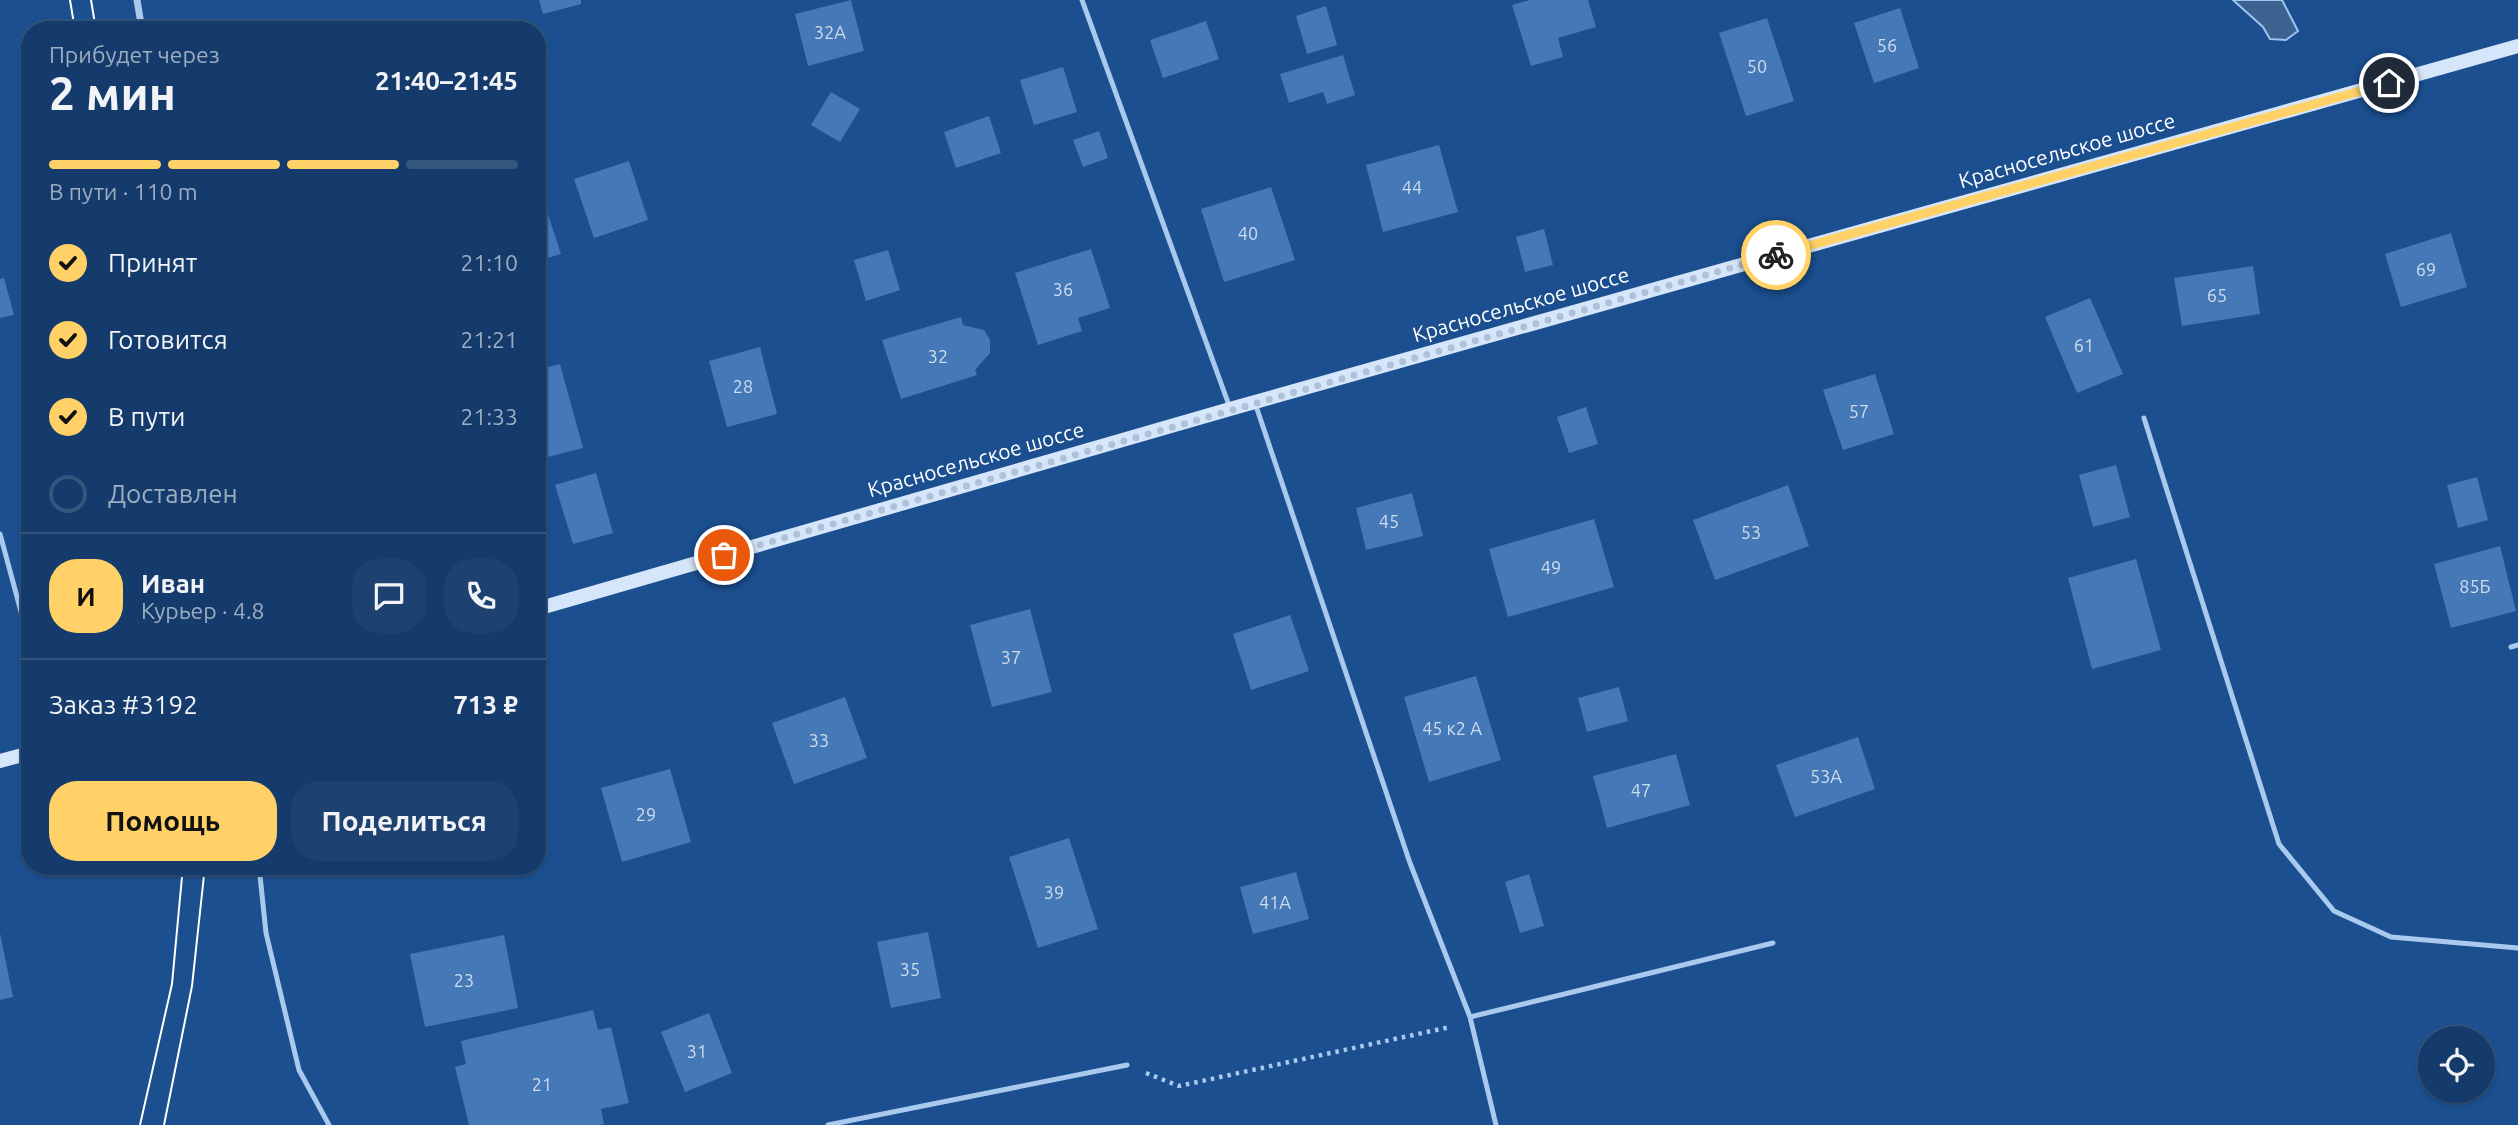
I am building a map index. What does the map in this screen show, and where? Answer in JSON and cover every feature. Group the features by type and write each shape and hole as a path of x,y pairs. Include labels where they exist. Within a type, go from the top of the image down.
{"main road":[{"name":"Красносельское шоссе","path":"546,606 1230,409 2518,46"},
{"path":"0,761 21,755"}],"street":[{"path":"137,0 140,21"}],"lane":[{"path":"1082,0 1230,409"},
{"path":"1255,402 1410,863 1470,1017 1496,1125"},
{"path":"2144,418 2279,844 2334,911 2392,937 2518,948"},
{"path":"0,534 21,612"},
{"path":"260,875 266,933 299,1070 329,1125"},
{"path":"1470,1017 1773,943"},
{"path":"828,1125 1127,1065"}],"path":[{"path":"1127,1065 1179,1086 1446,1029 1470,1017"}],"water":[{"path":"2233,0 2282,0 2298,31 2286,40 2270,39 2263,27"}],"building":[{"path":"539,0 581,0 581,4 543,14"},
{"path":"851,0 864,51 808,66 795,14"},
{"path":"1530,0 1588,0 1596,27 1558,38 1563,57 1531,66 1512,5"},
{"path":"1326,6 1337,45 1307,54 1296,16"},
{"path":"1900,8 1919,68 1874,83 1854,23"},
{"path":"1767,18 1794,101 1746,116 1719,33"},
{"path":"1206,21 1219,59 1163,78 1150,40"},
{"path":"1343,55 1355,95 1327,104 1323,92 1289,103 1280,74"},
{"path":"1063,67 1077,112 1034,125 1020,80"},
{"path":"831,92 860,109 840,142 811,125"},
{"path":"989,116 1001,153 956,168 944,132"},
{"path":"1099,131 1108,158 1083,167 1073,140"},
{"path":"1439,145 1458,212 1383,232 1366,165"},
{"path":"629,161 648,220 594,238 574,179"},
{"path":"1271,187 1295,260 1224,282 1201,209"},
{"path":"546,208 561,254 546,258"},
{"path":"1544,229 1553,265 1525,272 1516,237"},
{"path":"2451,233 2467,287 2401,307 2385,254"},
{"path":"1091,249 1110,308 1078,318 1082,331 1038,345 1015,273"},
{"path":"888,250 900,290 866,301 854,260"},
{"path":"2253,266 2260,314 2182,326 2174,278"},
{"path":"4,278 14,315 0,318 0,279"},
{"path":"2090,298 2123,374 2077,393 2045,317"},
{"path":"961,317 963,325 984,330 990,340 990,353 975,370 977,375 901,399 882,340"},
{"path":"760,347 777,414 727,427 709,361"},
{"path":"560,364 583,448 546,457 546,368"},
{"path":"1875,374 1894,434 1843,450 1823,390"},
{"path":"1586,407 1598,444 1569,453 1557,417"},
{"path":"2116,465 2130,517 2093,527 2079,475"},
{"path":"596,473 613,533 573,544 555,485"},
{"path":"2477,477 2488,520 2458,528 2447,485"},
{"path":"1788,485 1809,546 1715,580 1693,520"},
{"path":"1412,493 1423,536 1366,550 1356,508"},
{"path":"1594,519 1614,587 1508,617 1489,549"},
{"path":"2500,546 2516,611 2451,628 2434,564"},
{"path":"2136,559 2161,650 2092,669 2068,578"},
{"path":"1030,609 1052,692 992,707 970,625"},
{"path":"1290,615 1309,671 1251,690 1233,634"},
{"path":"1476,676 1501,760 1429,782 1404,697"},
{"path":"1619,687 1628,721 1587,732 1578,698"},
{"path":"845,697 867,758 794,784 772,723"},
{"path":"1858,737 1875,789 1795,817 1776,765"},
{"path":"1676,754 1690,805 1607,828 1593,776"},
{"path":"670,769 691,842 622,862 601,788"},
{"path":"1069,838 1098,929 1038,948 1009,857"},
{"path":"1296,872 1309,919 1253,934 1240,887"},
{"path":"1529,874 1544,926 1520,933 1505,882"},
{"path":"928,932 941,998 891,1008 877,942"},
{"path":"0,933 13,997 0,1000"},
{"path":"504,935 518,1008 425,1027 410,954"},
{"path":"593,1010 598,1030 611,1027 629,1103 601,1109 604,1124 598,1125 469,1125 455,1067 466,1064 461,1041"},
{"path":"709,1013 732,1073 685,1092 661,1032"}],"tram line":[{"path":"70,0 74,21"},
{"path":"91,0 94,21"},
{"path":"140,1125 172,984 182,875"},
{"path":"164,1125 192,986 204,875"}],"way so far":[{"path":"724,555 1776,255"}],"route":[{"path":"1776,255 2389,83"}]}
